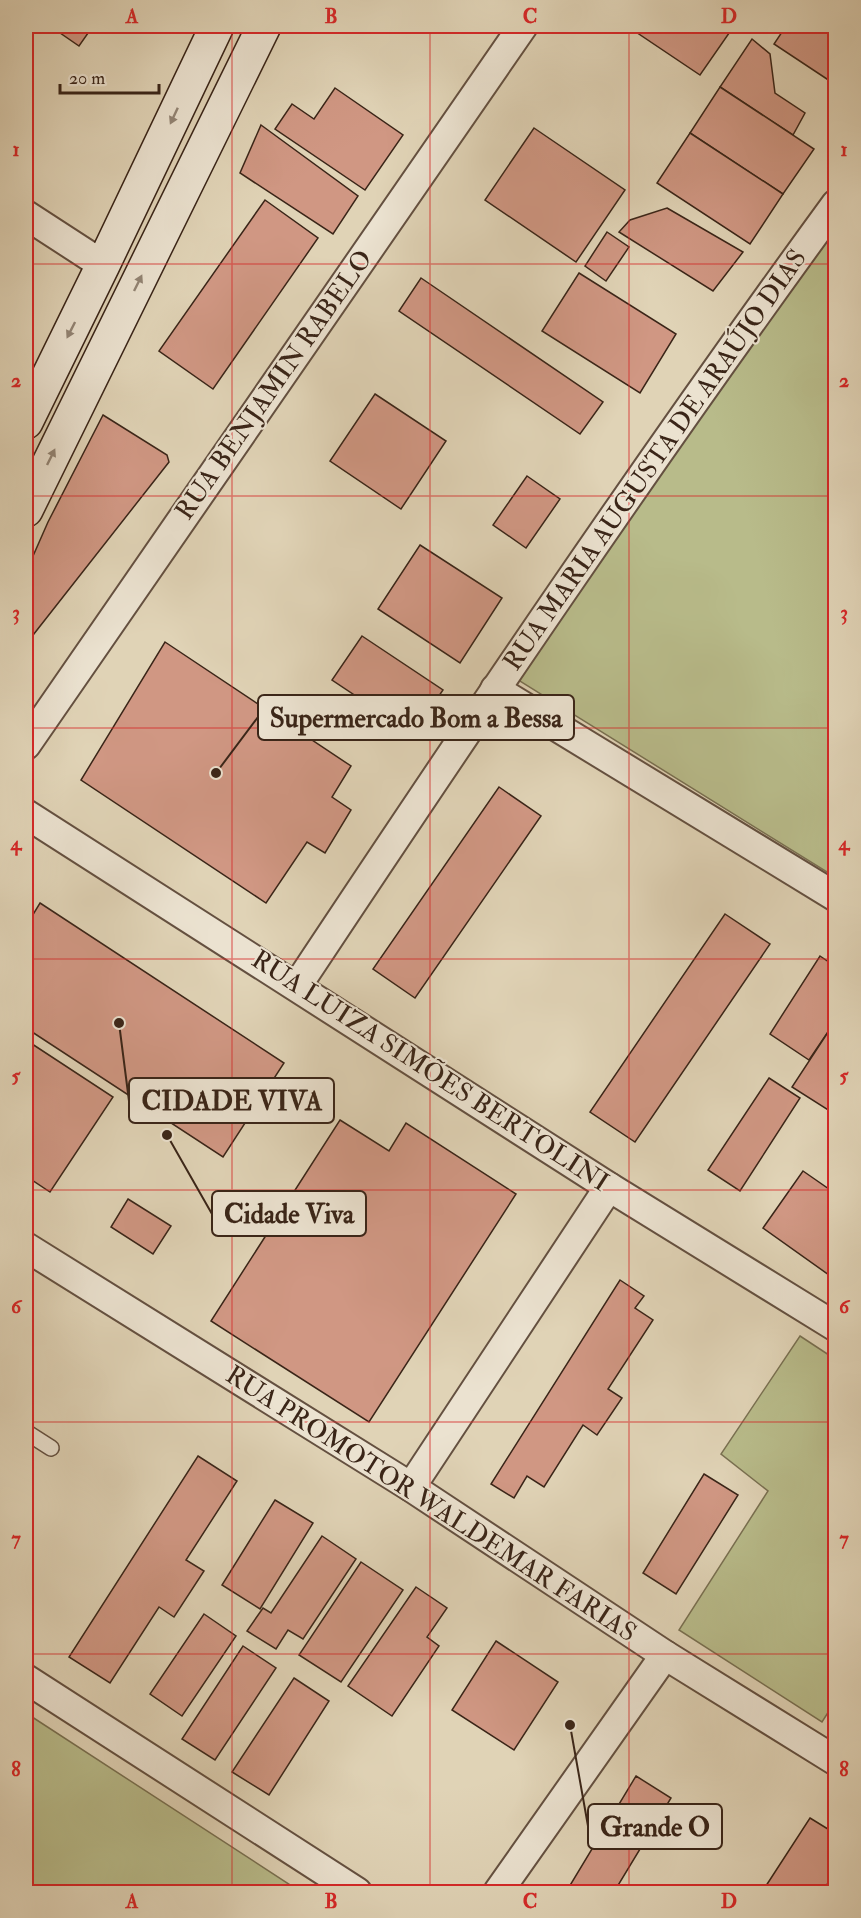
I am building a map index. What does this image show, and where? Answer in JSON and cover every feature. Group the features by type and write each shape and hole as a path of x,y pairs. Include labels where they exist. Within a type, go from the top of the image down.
{"main road":[{"path":"26,422 217,26"},
{"path":"26,510 264,26"}],"street":[{"name":"RUA BENJAMIN RABELO","path":"26,744 523,26"},
{"name":"RUA MARIA AUGUSTA DE ARAÚJO DIAS","path":"297,986 495,689 726,354 836,204"},
{"path":"26,215 103,265"},
{"path":"495,689 836,897"},
{"name":"RUA LUIZA SIMÕES BERTOLINI","path":"26,814 609,1187 836,1327"},
{"path":"411,1487 609,1187"},
{"name":"RUA PROMOTOR WALDEMAR FARIAS","path":"26,1247 411,1487 665,1655 836,1761"},
{"path":"498,1893 665,1655"},
{"path":"26,1679 357,1893"}],"lane":[{"path":"26,1432 51,1448"}],"green space":[{"path":"835,223 835,877 499,668"},
{"path":"800,1336 835,1359 836,1700 822,1722 679,1630 768,1491 721,1454"},
{"path":"26,1713 301,1892 26,1892"}],"building":[{"path":"50,26 93,26 79,46"},
{"path":"627,26 734,26 700,75"},
{"path":"786,26 836,26 836,85 774,44"},
{"path":"752,39 770,54 775,93 805,113 793,135 720,87"},
{"path":"720,87 814,149 783,194 690,133"},
{"path":"335,88 403,135 365,190 275,129 292,104 314,119"},
{"path":"261,125 358,196 333,234 240,173"},
{"path":"534,128 625,190 576,262 485,200"},
{"path":"690,133 783,194 750,244 657,183"},
{"path":"265,200 318,238 213,389 159,351"},
{"path":"667,208 743,252 713,291 619,232 630,220"},
{"path":"607,232 629,247 606,281 585,266"},
{"path":"579,273 676,334 640,393 542,331"},
{"path":"421,278 603,402 580,434 399,311"},
{"path":"375,394 446,441 401,509 330,461"},
{"path":"103,415 167,455 169,462 26,644 26,572 48,522"},
{"path":"527,476 560,499 526,548 493,525"},
{"path":"420,545 502,598 460,663 378,609"},
{"path":"362,636 443,690 413,734 332,680"},
{"path":"165,642 351,766 332,797 351,810 325,853 307,842 266,903 81,780"},
{"path":"499,787 541,816 415,998 373,969"},
{"path":"40,903 284,1063 223,1157 26,1028 26,926"},
{"path":"725,914 770,944 635,1142 590,1112"},
{"path":"820,956 836,967 836,1020 809,1060 770,1034"},
{"path":"836,1020 836,1115 792,1087"},
{"path":"26,1040 113,1097 50,1192 26,1176"},
{"path":"769,1078 800,1098 740,1191 708,1170"},
{"path":"340,1120 389,1151 406,1123 516,1194 369,1422 211,1321"},
{"path":"803,1171 829,1189 836,1180 836,1280 763,1228"},
{"path":"128,1199 171,1226 153,1254 111,1227"},
{"path":"620,1280 644,1296 635,1308 653,1320 608,1389 622,1398 597,1435 583,1425 544,1487 527,1476 514,1498 491,1484"},
{"path":"198,1456 237,1481 186,1560 204,1571 174,1617 159,1607 110,1683 69,1657"},
{"path":"704,1474 738,1495 676,1594 643,1573"},
{"path":"275,1500 313,1523 260,1609 222,1585"},
{"path":"322,1536 356,1559 303,1639 288,1630 276,1649 247,1631 263,1608 271,1613"},
{"path":"361,1562 403,1590 341,1682 299,1655"},
{"path":"416,1587 447,1608 427,1637 439,1646 392,1716 348,1686"},
{"path":"204,1614 236,1636 182,1716 150,1694"},
{"path":"496,1641 558,1682 514,1750 452,1710"},
{"path":"243,1646 276,1668 215,1760 182,1739"},
{"path":"294,1678 329,1701 269,1795 232,1772"},
{"path":"636,1776 671,1798 614,1892 566,1892"},
{"path":"810,1818 836,1834 836,1871 822,1892 762,1892"}],"place":[{"name":"Supermercado Bom a Bessa","path":"216,773"},
{"name":"CIDADE VIVA","path":"119,1023"},
{"name":"Cidade Viva","path":"167,1135"},
{"name":"Grande O","path":"570,1725"}]}
